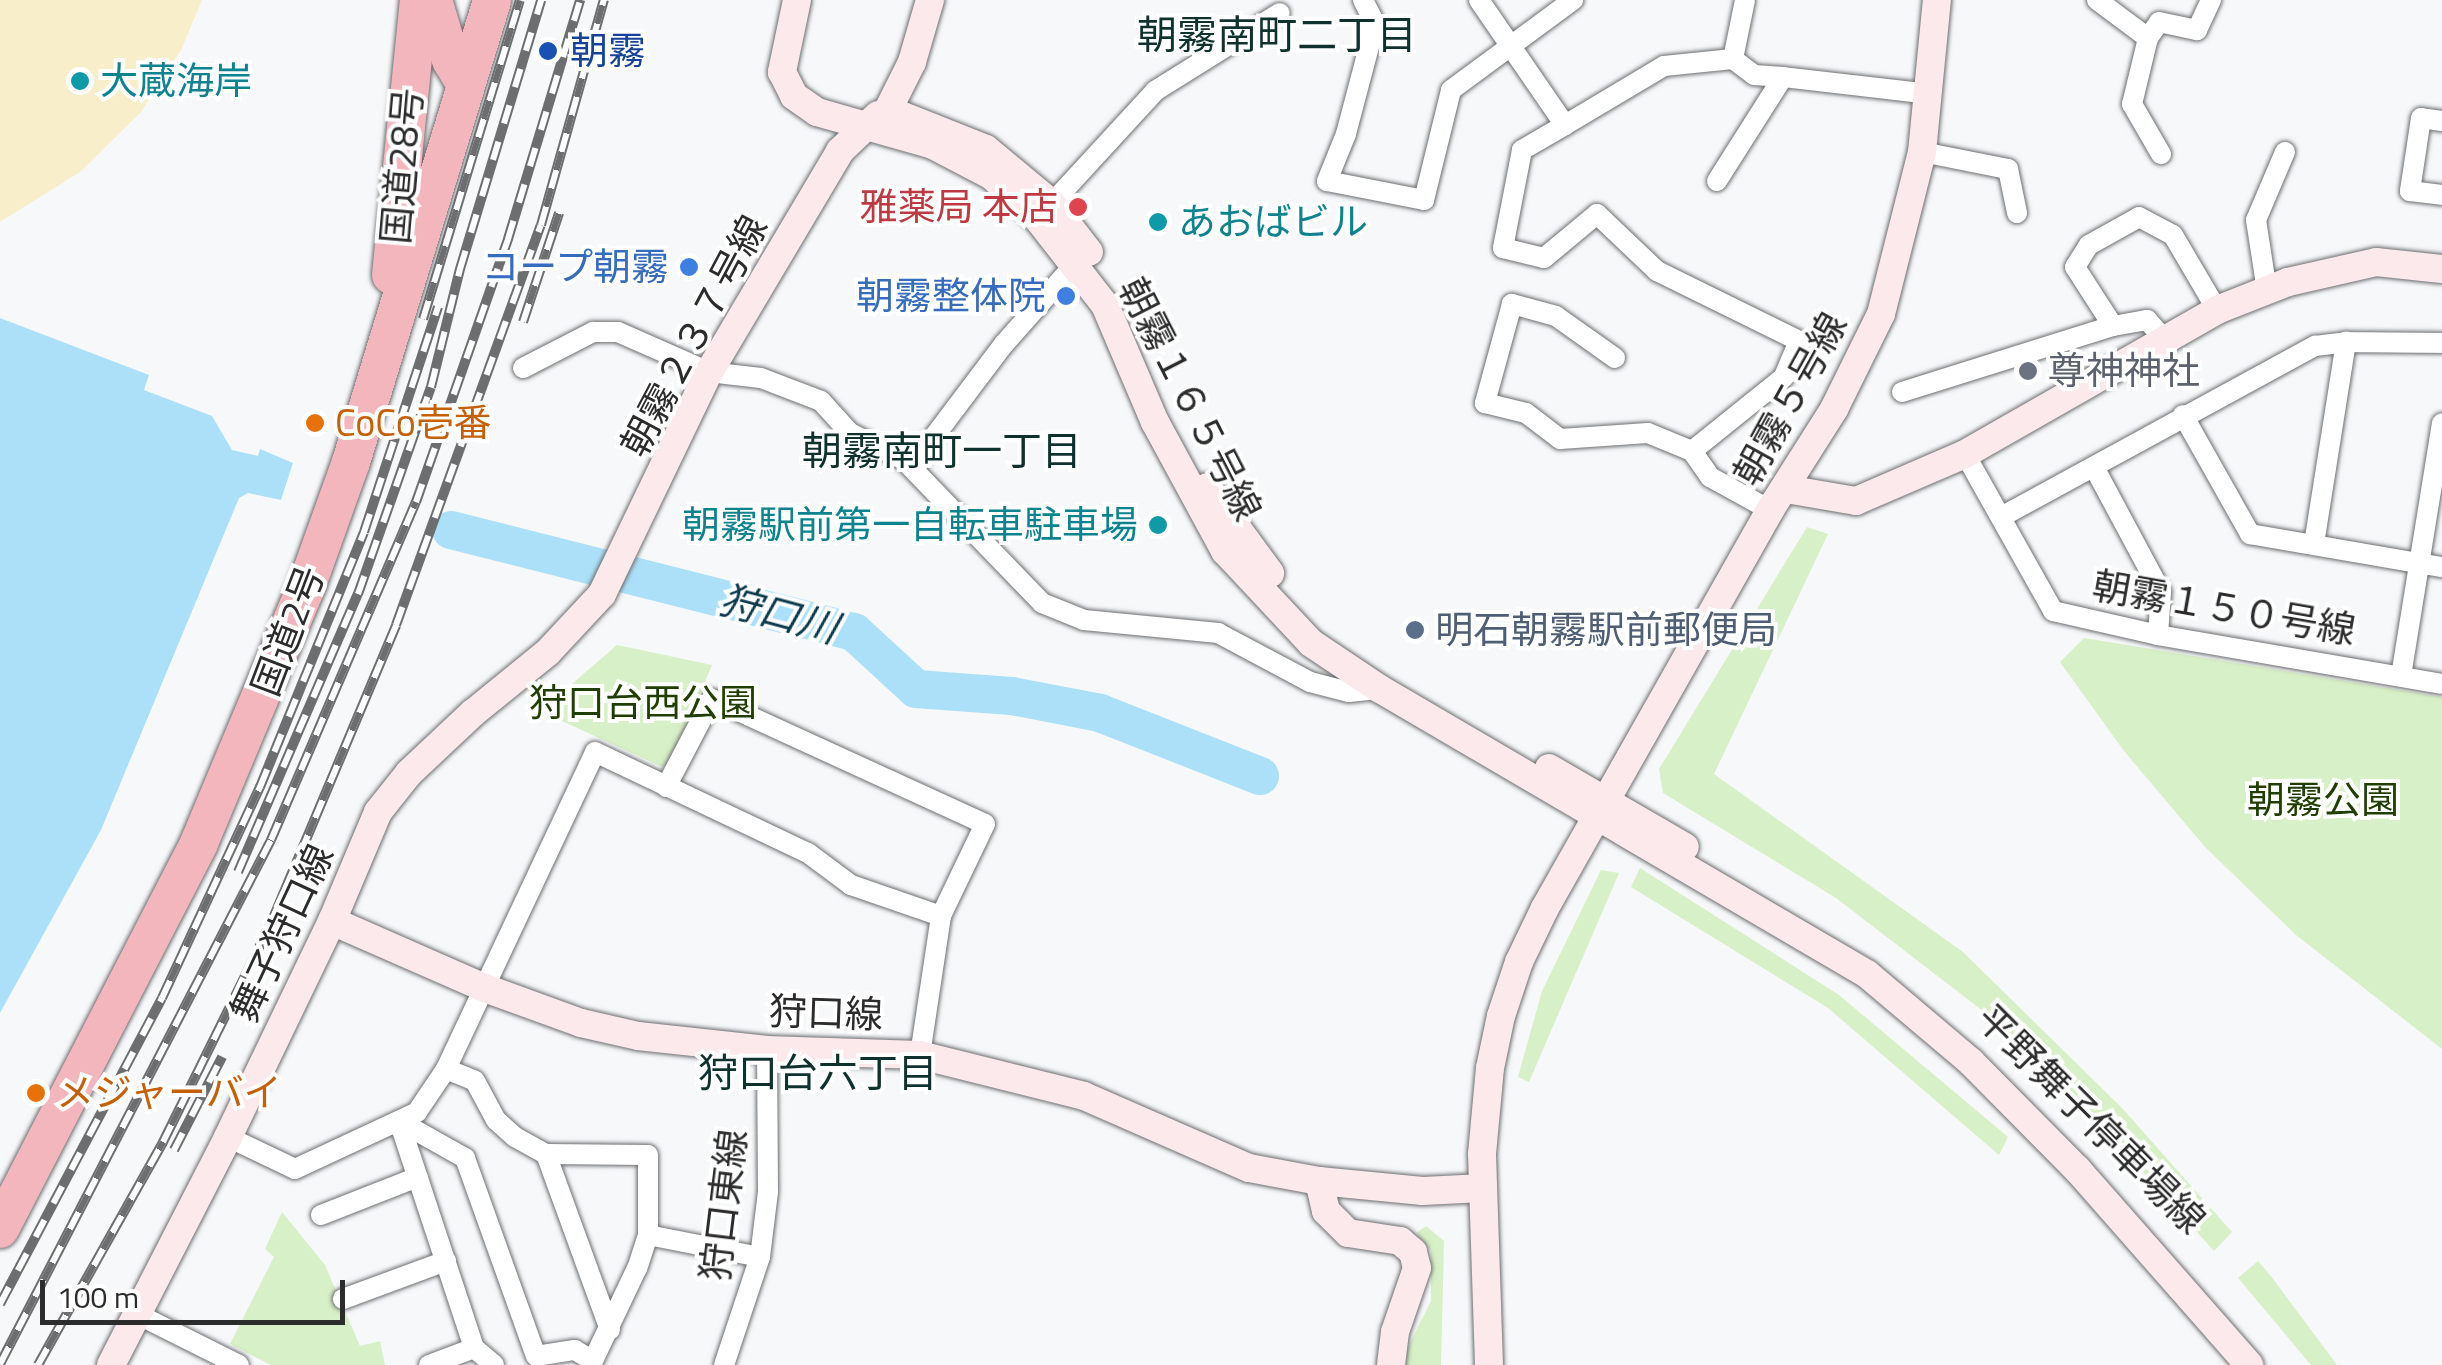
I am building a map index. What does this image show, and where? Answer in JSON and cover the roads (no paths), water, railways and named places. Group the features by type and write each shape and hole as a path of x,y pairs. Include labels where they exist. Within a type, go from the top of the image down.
{"highway":[{"name":"国道28号","path":"392,333 390,288 418,0"},
{"name":"国道28号","path":"436,0 450,60 466,84"},
{"path":"436,0 456,10 492,0"},
{"name":"国道2号","path":"0,1229 206,827 308,582 392,333 492,0"}],"street":[{"name":"朝霧１６５号線","path":"797,0 782,72 794,96 817,112 877,116 992,176 1044,211 1119,295 1202,478 1253,555 1323,631 1601,807"},
{"name":"朝霧２３７号線","path":"602,594 709,372 840,151 877,116 912,62 930,0"},
{"path":"1363,0 1374,24 1346,134 1327,182 1424,200 1451,90 1573,0"},
{"path":"1479,0 1564,125"},
{"path":"1733,59 1745,0"},
{"name":"朝霧５号線","path":"1601,807 1834,409 1880,314 1922,152 1936,0"},
{"path":"2097,0 2148,38"},
{"path":"2161,154 2132,104 2148,38 2159,22 2197,30 2210,0"},
{"path":"1044,211 1155,91 1280,12"},
{"path":"1692,451 1784,377 1799,341 1657,272 1597,214 1544,258 1503,248 1522,150 1664,66 1733,59 1754,75 1929,94"},
{"path":"1716,181 1783,76"},
{"path":"2442,121 2421,118 2410,190 2442,195"},
{"path":"1922,152 2008,168 2016,213"},
{"path":"2267,291 2256,220 2285,152"},
{"path":"2113,326 2074,267 2089,245 2139,217 2173,236 2217,310"},
{"name":"朝霧１６５号線","path":"1082,256 1164,440 1225,550 1312,642 1380,689 1601,807"},
{"path":"914,470 924,450 1004,344 1082,256"},
{"path":"1616,358 1556,316 1512,304 1485,402 1526,412 1560,439 1648,432 1692,451 1710,478 1778,500 1856,500 1965,454 2217,310 2267,291 2376,262 2442,269"},
{"path":"1902,392 2113,326 2147,320 2167,342"},
{"path":"523,368 593,332 618,332 709,372 761,378 821,401 850,433 904,460 1042,602 1084,620 1218,633 1310,682 1349,692 1380,689"},
{"path":"2000,517 2316,346 2346,342 2442,344"},
{"path":"2314,544 2346,342"},
{"path":"2184,415 2250,534 2442,567"},
{"path":"2400,676 2442,423"},
{"name":"朝霧１５０号線","path":"1965,454 2053,612 2158,635 2442,684"},
{"path":"2094,466 2161,592 2158,635"},
{"name":"舞子狩口線","path":"111,1365 332,921 378,812 409,772 472,713 548,652 602,594"},
{"path":"666,787 712,699 985,824 941,916 920,1054"},
{"path":"228,1136 295,1169 418,1112 446,1069 595,752 808,853 852,885 941,916"},
{"path":"1489,1365 1484,1110 1500,1016 1519,962 1601,807"},
{"name":"平野舞子停車場線","path":"1601,807 1867,974 1971,1062 2076,1168 2249,1365"},
{"name":"平野舞子停車場線","path":"1601,807 1874,964 1991,1062 2057,1126 2269,1365"},
{"name":"狩口線","path":"332,921 482,986 581,1022 638,1036 768,1050 920,1054 1084,1096 1248,1168 1319,1182"},
{"name":"狩口東線","path":"724,1365 760,1257 768,1192 768,1050"},
{"path":"400,1121 465,1158 533,1361 575,1350 592,1363 610,1330 648,1235 648,1155 546,1154 515,1137 496,1120 475,1080 446,1069"},
{"path":"400,1121 474,1348 494,1365"},
{"path":"546,1154 610,1330"},
{"path":"321,1214 418,1177"},
{"path":"1391,1365 1395,1332 1415,1278 1416,1260 1400,1241 1359,1237 1336,1225 1326,1211 1319,1182 1423,1191 1484,1188"},
{"path":"648,1235 760,1257"},
{"path":"343,1299 446,1261"},
{"path":"137,1314 240,1365"},
{"path":"429,1365 474,1348"}],"water":[{"path":"0,318 149,375 144,390 212,416 232,450 258,456 260,449 293,463 281,500 248,493 239,498 101,830 0,1013"}],"waterway":[{"name":"狩口川","path":"451,530 854,632 916,689 1012,696 1100,713 1260,776"}],"railway":[{"path":"423,319 520,0"},
{"path":"238,872 358,594 431,387 460,269 541,0"},
{"path":"0,1364 271,840 416,502 508,239 580,0"},
{"path":"38,1365 163,1142 271,923 396,625 541,225 604,0"},
{"path":"523,322 559,213"},
{"path":"0,1304 162,998 260,787 364,532 438,307"},
{"path":"174,1150 222,1057"}],"place":[{"name":"朝霧","path":"548,51"},
{"name":"大蔵海岸","path":"80,81"},
{"name":"雅薬局 本店","path":"1078,207"},
{"name":"あおばビル","path":"1158,222"},
{"name":"コープ朝霧","path":"689,267"},
{"name":"朝霧整体院","path":"1066,296"},
{"name":"尊神神社","path":"2028,371"},
{"name":"CoCo壱番","path":"315,423"},
{"name":"朝霧駅前第一自転車駐車場","path":"1158,525"},
{"name":"明石朝霧駅前郵便局","path":"1415,630"},
{"name":"メジャーバイ","path":"36,1093"}],"district":[{"name":"朝霧南町二丁目","path":"1277,35"},
{"name":"朝霧南町一丁目","path":"942,451"},
{"name":"狩口台六丁目","path":"818,1073"}],"park label":[{"name":"狩口台西公園","path":"643,703"},
{"name":"朝霧公園","path":"2323,800"}]}
